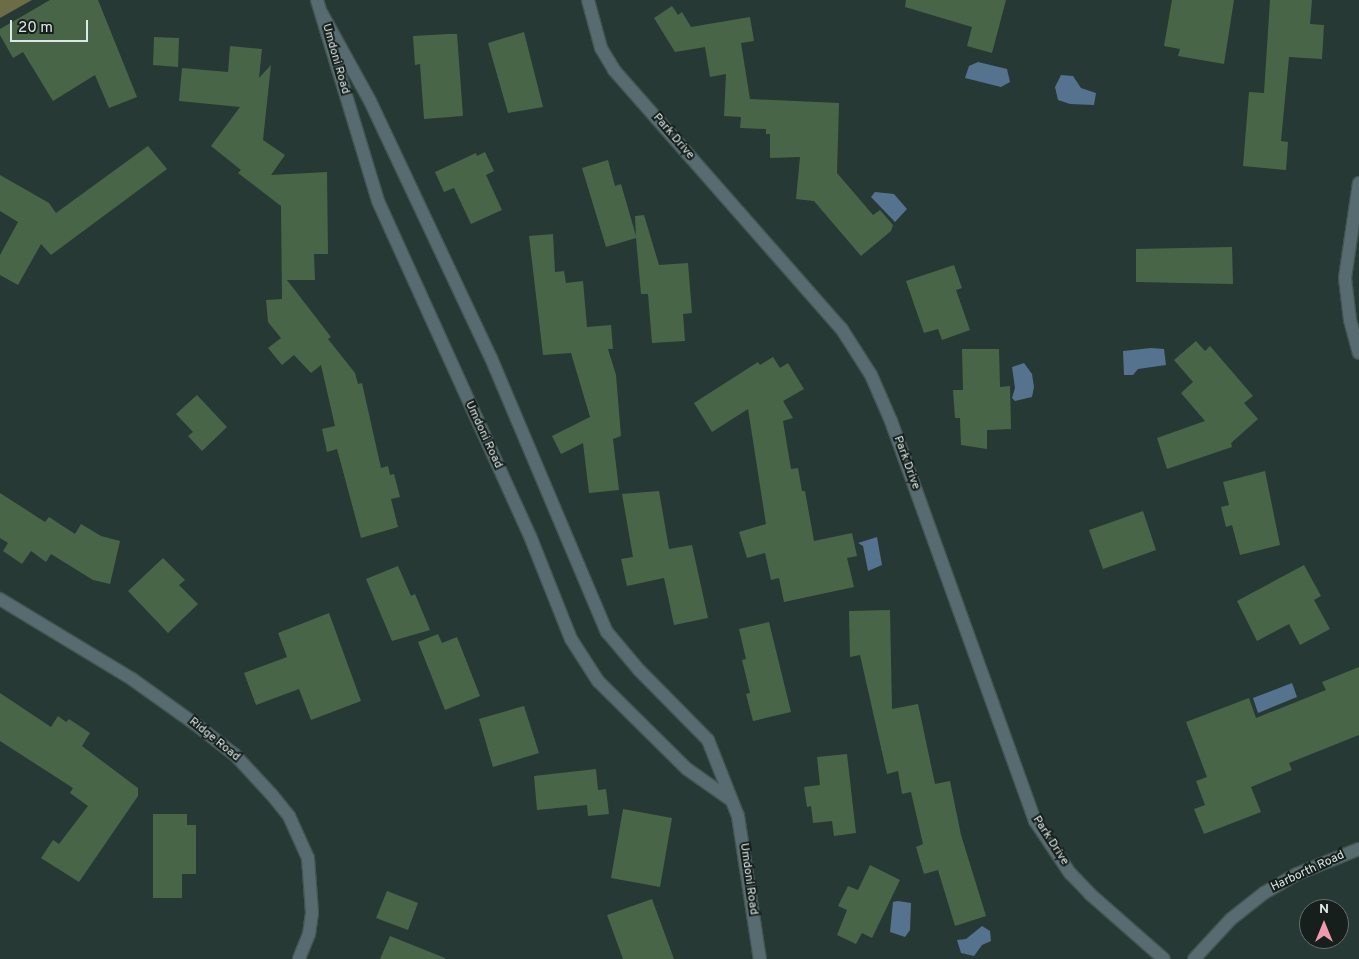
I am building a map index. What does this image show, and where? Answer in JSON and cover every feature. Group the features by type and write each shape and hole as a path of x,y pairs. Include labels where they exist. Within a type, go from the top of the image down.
{"street":[{"name":"Umdoni Road","path":"317,0 378,201 530,536 571,639 605,687 687,769 731,800"},
{"name":"Park Drive","path":"588,0 601,48 614,70 841,328 871,375 891,421 1034,821 1070,873 1090,894 1164,959"},
{"name":"Umdoni Road","path":"322,14 370,100 487,349 607,632 633,664 708,740 742,835 760,959"},
{"path":"1359,184 1345,278 1350,320 1359,353"},
{"name":"Ridge Road","path":"0,599 132,679 199,727 234,755 272,795 288,816 308,858 312,914 309,934 299,959"},
{"name":"Harborth Road","path":"1194,959 1231,919 1264,893 1297,874 1359,849"}],"green space":[{"path":"0,0 32,0 0,18"}],"water":[{"path":"978,62 1007,69 1010,82 1001,87 965,78 969,66"},
{"path":"1061,75 1073,76 1081,88 1096,93 1094,105 1070,104 1058,100 1055,87"},
{"path":"875,192 894,194 907,209 895,222 871,197"},
{"path":"1151,348 1164,349 1166,365 1138,369 1133,375 1124,375 1123,351"},
{"path":"1024,363 1032,374 1034,387 1032,397 1015,401 1012,398 1015,388 1012,367"},
{"path":"877,537 882,565 868,571 863,546 858,543"},
{"path":"1292,683 1297,697 1258,713 1253,698"},
{"path":"893,902 911,903 910,930 905,937 890,932"},
{"path":"982,926 990,931 991,941 982,945 974,956 961,953 957,940 966,939"}],"building":[{"path":"50,0 98,0 137,97 109,108 95,75 53,101 23,52 13,58 0,35 0,29"},
{"path":"906,0 1006,0 992,53 967,46 972,27 905,7"},
{"path":"1172,0 1234,0 1224,64 1178,56 1180,49 1164,46"},
{"path":"1270,0 1312,0 1310,24 1324,25 1322,59 1289,57 1281,141 1288,142 1286,170 1243,166 1249,92 1264,93"},
{"path":"672,6 678,15 682,12 691,27 750,17 754,41 741,43 750,99 839,103 837,173 873,215 880,210 893,225 891,231 861,256 814,201 796,199 800,157 770,158 770,134 766,134 766,129 740,128 741,117 724,116 726,74 710,77 705,47 675,52 654,18"},
{"path":"524,32 543,107 508,113 488,43"},
{"path":"457,34 463,116 424,119 420,64 415,65 413,36"},
{"path":"154,37 179,38 178,67 153,65"},
{"path":"230,46 262,49 259,78 271,65 263,140 285,155 271,175 327,172 328,254 314,254 315,280 287,280 331,337 328,339 355,373 358,384 362,383 381,468 388,466 390,475 394,474 400,497 391,499 398,527 361,538 337,449 327,452 322,429 335,426 321,365 311,373 294,355 282,365 268,348 281,338 268,322 266,300 282,299 281,206 238,173 241,170 211,146 240,107 179,101 182,68 228,72"},
{"path":"148,146 167,169 51,255 41,244 18,285 0,275 0,255 18,222 0,211 0,175 49,203 56,213"},
{"path":"485,152 494,171 486,175 502,210 471,224 454,188 444,192 435,172 476,153 477,156"},
{"path":"608,160 615,186 621,184 636,236 635,216 644,215 659,265 688,263 692,313 683,314 685,341 652,343 648,294 641,294 636,238 606,247 582,168"},
{"path":"553,234 555,272 564,271 566,283 583,281 587,327 611,325 613,349 608,349 616,375 621,436 613,439 619,490 589,493 583,443 561,454 552,436 590,417 571,353 543,355 529,236"},
{"path":"1232,247 1233,284 1136,282 1136,249"},
{"path":"954,265 962,288 956,290 970,330 942,340 938,329 924,333 906,281"},
{"path":"1196,341 1205,351 1210,346 1253,396 1244,403 1258,419 1231,443 1232,447 1167,469 1157,438 1205,421 1181,393 1193,382 1174,360"},
{"path":"962,349 999,349 1000,387 1010,386 1011,429 987,430 987,449 961,445 960,418 955,418 953,390 963,390"},
{"path":"773,357 780,368 788,363 804,389 783,401 793,418 783,421 791,469 798,468 802,491 805,491 814,541 852,533 857,556 847,558 854,587 784,602 779,578 771,580 765,553 747,558 739,532 766,524 748,409 712,432 694,403 758,362 760,365"},
{"path":"197,395 227,427 202,451 188,436 193,432 176,414"},
{"path":"1265,471 1280,545 1240,555 1232,525 1226,527 1221,507 1229,505 1223,482"},
{"path":"659,491 669,549 692,545 708,618 674,625 664,578 627,586 621,559 633,557 622,494"},
{"path":"0,493 45,522 49,517 75,534 81,524 101,536 120,541 110,584 93,580 51,554 46,562 31,551 22,564 3,551 8,543 0,538"},
{"path":"1143,511 1156,550 1103,569 1089,530"},
{"path":"163,558 185,580 179,585 198,604 168,633 128,591"},
{"path":"1304,565 1321,596 1314,600 1330,629 1300,645 1289,624 1257,641 1237,601"},
{"path":"398,566 411,596 415,594 430,630 392,641 366,579"},
{"path":"890,610 892,709 918,704 935,784 950,781 961,835 986,916 955,926 938,870 924,874 916,847 923,844 911,792 902,794 898,771 887,774 860,655 850,657 849,611"},
{"path":"329,613 361,701 311,720 299,689 256,705 244,673 287,657 278,633"},
{"path":"769,622 791,712 753,721 746,694 750,693 742,660 746,659 739,629"},
{"path":"438,634 442,643 457,637 480,696 445,710 418,642"},
{"path":"1359,667 1359,735 1289,763 1292,770 1251,787 1261,812 1204,834 1194,809 1205,805 1196,781 1207,777 1186,722 1249,698 1256,718 1326,690 1322,682"},
{"path":"0,693 51,727 58,716 66,722 69,719 90,733 82,746 138,788 138,796 79,882 41,858 53,840 59,844 88,806 70,793 73,788 0,741"},
{"path":"524,706 539,753 493,767 479,719"},
{"path":"847,754 856,833 834,836 832,821 813,823 811,806 807,807 804,787 820,785 817,757"},
{"path":"596,769 598,790 606,789 609,814 588,816 587,805 537,810 534,776"},
{"path":"623,809 672,818 660,887 611,878"},
{"path":"153,814 187,814 187,825 196,825 196,874 182,874 182,898 153,898"},
{"path":"870,865 900,880 872,938 862,933 856,944 837,935 847,910 838,906 848,886 858,890"},
{"path":"387,891 418,903 408,930 376,918"},
{"path":"652,899 674,959 623,959 607,915"},
{"path":"390,936 445,958 445,959 380,959"}]}
